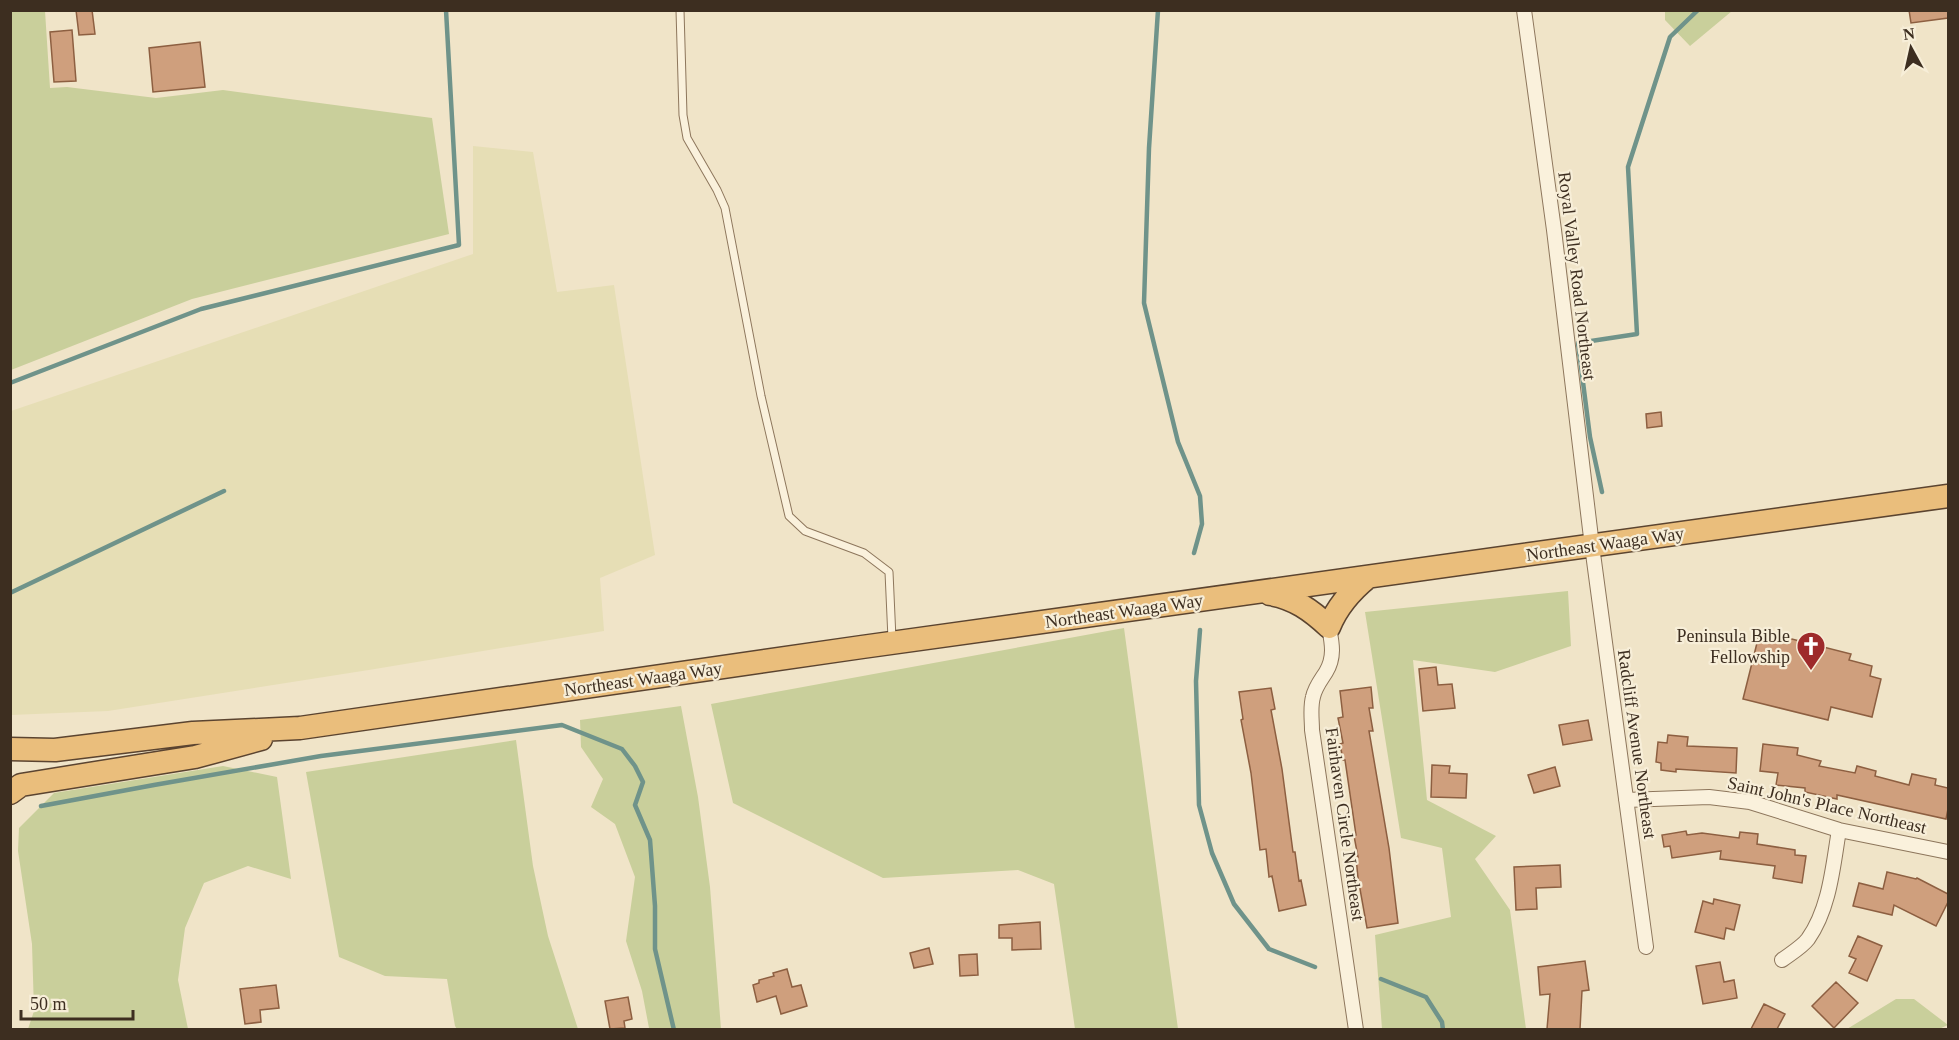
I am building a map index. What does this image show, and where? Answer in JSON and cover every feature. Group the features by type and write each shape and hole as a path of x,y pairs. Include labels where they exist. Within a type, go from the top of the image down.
{"highway":[{"name":"Northeast Waaga Way","path":"300,728 1948,496"},
{"path":"1261,592 1285,597 1302,605 1329,627 1332,618 1346,599 1368,577"},
{"path":"10,756 193,733 300,728"},
{"path":"14,788 195,757 300,728"},
{"path":"10,750 55,750"}],"street":[{"name":"Royal Valley Road Northeast","path":"1524,10 1554,230 1592,546"},
{"name":"Radcliff Avenue Northeast","path":"1592,546 1646,947"},
{"name":"Fairhaven Circle Northeast","path":"1329,627 1333,648 1332,659 1312,698 1312,730 1356,1029"},
{"name":"Saint John's Place Northeast","path":"1626,800 1709,797 1750,802 1839,830 1948,852"},
{"path":"1782,960 1807,940 1819,918 1828,893 1839,830"}],"lane":[{"path":"680,10 683,115 687,138 725,208 761,396 789,516 805,531 864,553 889,573 892,643"}],"shaded area":[{"path":"473,146 533,152 557,292 614,285 655,555 600,578 604,631 108,711 11,715 11,411 473,254"}],"green space":[{"path":"11,10 45,11 50,88 67,87 156,98 223,90 432,118 449,234 192,299 11,370"},
{"path":"1665,10 1732,11 1690,46 1665,20"},
{"path":"1568,591 1571,646 1495,672 1413,660 1427,800 1496,836 1475,859 1510,910 1526,1029 1382,1029 1375,935 1451,917 1442,848 1401,838 1365,612"},
{"path":"1124,628 1178,1029 1075,1029 1054,884 1018,870 883,878 733,803 711,704"},
{"path":"681,706 698,797 710,887 721,1029 648,1029 642,991 626,941 635,877 615,824 591,807 603,779 581,747 580,720"},
{"path":"516,740 533,866 548,936 578,1029 457,1029 447,979 385,976 339,957 306,772"},
{"path":"223,766 277,777 291,879 248,866 204,883 185,928 178,980 188,1029 28,1029 34,1011 32,944 18,851 19,828 54,793"},
{"path":"1896,999 1914,999 1948,1025 1939,1029 1847,1029"}],"building":[{"path":"76,10 92,10 95,34 79,35"},
{"path":"1909,10 1948,10 1948,18 1911,23"},
{"path":"72,30 76,81 54,82 50,32"},
{"path":"200,42 205,87 153,92 149,48"},
{"path":"1661,412 1662,426 1647,428 1646,414"},
{"name":"Peninsula Bible Fellowship","path":"1760,631 1851,654 1849,660 1872,666 1870,676 1881,679 1872,717 1831,707 1828,720 1743,699"},
{"path":"1436,667 1438,685 1452,684 1455,708 1423,711 1419,669"},
{"path":"1371,687 1373,708 1369,708 1373,731 1369,731 1389,848 1398,923 1367,928 1358,878 1356,857 1358,857 1354,836 1356,835 1345,760 1343,760 1340,744 1343,743 1338,718 1343,717 1340,691"},
{"path":"1271,688 1275,709 1271,710 1282,769 1293,852 1295,852 1299,881 1301,880 1306,905 1279,911 1272,876 1269,877 1266,849 1260,850 1239,692"},
{"path":"1588,720 1592,740 1563,745 1559,725"},
{"path":"1668,735 1688,737 1687,746 1737,748 1736,773 1661,770 1661,763 1656,762 1658,742 1667,743"},
{"path":"1763,744 1798,748 1797,755 1821,761 1819,766 1855,773 1857,766 1876,771 1875,776 1909,785 1912,774 1936,779 1935,785 1948,788 1946,819 1837,795 1837,799 1805,792 1805,788 1776,785 1778,773 1760,771"},
{"path":"1432,765 1450,766 1449,773 1467,774 1466,798 1431,797"},
{"path":"1555,767 1560,786 1534,793 1528,775"},
{"path":"1686,831 1687,835 1702,833 1739,838 1740,832 1758,834 1757,844 1795,850 1795,855 1806,856 1802,883 1773,878 1775,866 1720,859 1721,851 1672,858 1670,846 1664,847 1662,835"},
{"path":"1560,865 1561,887 1536,888 1537,909 1516,910 1514,867"},
{"path":"1887,872 1917,878 1948,894 1948,902 1936,926 1894,905 1892,915 1853,906 1859,883 1883,889"},
{"path":"1714,899 1740,905 1734,930 1726,928 1724,939 1695,932 1703,901 1713,904"},
{"path":"1040,922 1041,949 1012,950 1012,938 999,938 999,925"},
{"path":"1858,936 1882,946 1867,981 1849,973 1856,959 1849,956"},
{"path":"929,948 933,964 914,968 910,953"},
{"path":"977,954 978,975 960,976 959,955"},
{"path":"1585,961 1589,990 1582,991 1580,1029 1547,1029 1550,994 1540,995 1538,967"},
{"path":"1720,962 1724,982 1734,980 1737,998 1703,1004 1696,966"},
{"path":"787,969 792,987 801,985 807,1006 781,1014 776,996 757,1002 753,985 759,983 759,980 774,976 773,973"},
{"path":"1836,982 1858,1003 1834,1028 1812,1006"},
{"path":"276,985 279,1008 260,1010 261,1022 245,1024 240,989"},
{"path":"628,997 632,1019 624,1021 625,1028 610,1029 605,1001"},
{"path":"1764,1004 1785,1014 1777,1029 1751,1029"}],"waterway":[{"path":"10,383 201,309 459,245 446,10"},
{"path":"1158,10 1149,148 1144,303 1178,442 1200,496 1202,524 1194,553"},
{"path":"1602,492 1590,437 1578,343 1637,334 1628,167 1670,37 1698,10"},
{"path":"10,593 224,491"},
{"path":"1200,630 1196,681 1199,805 1212,853 1234,904 1269,949 1315,967"},
{"path":"41,806 321,756 562,725 622,749 635,766 643,782 635,805 650,840 655,906 655,949 674,1030"},
{"path":"1381,979 1426,997 1442,1022 1443,1030"}],"place":[{"name":"Peninsula Bible Fellowship","path":"1811,672"}]}
